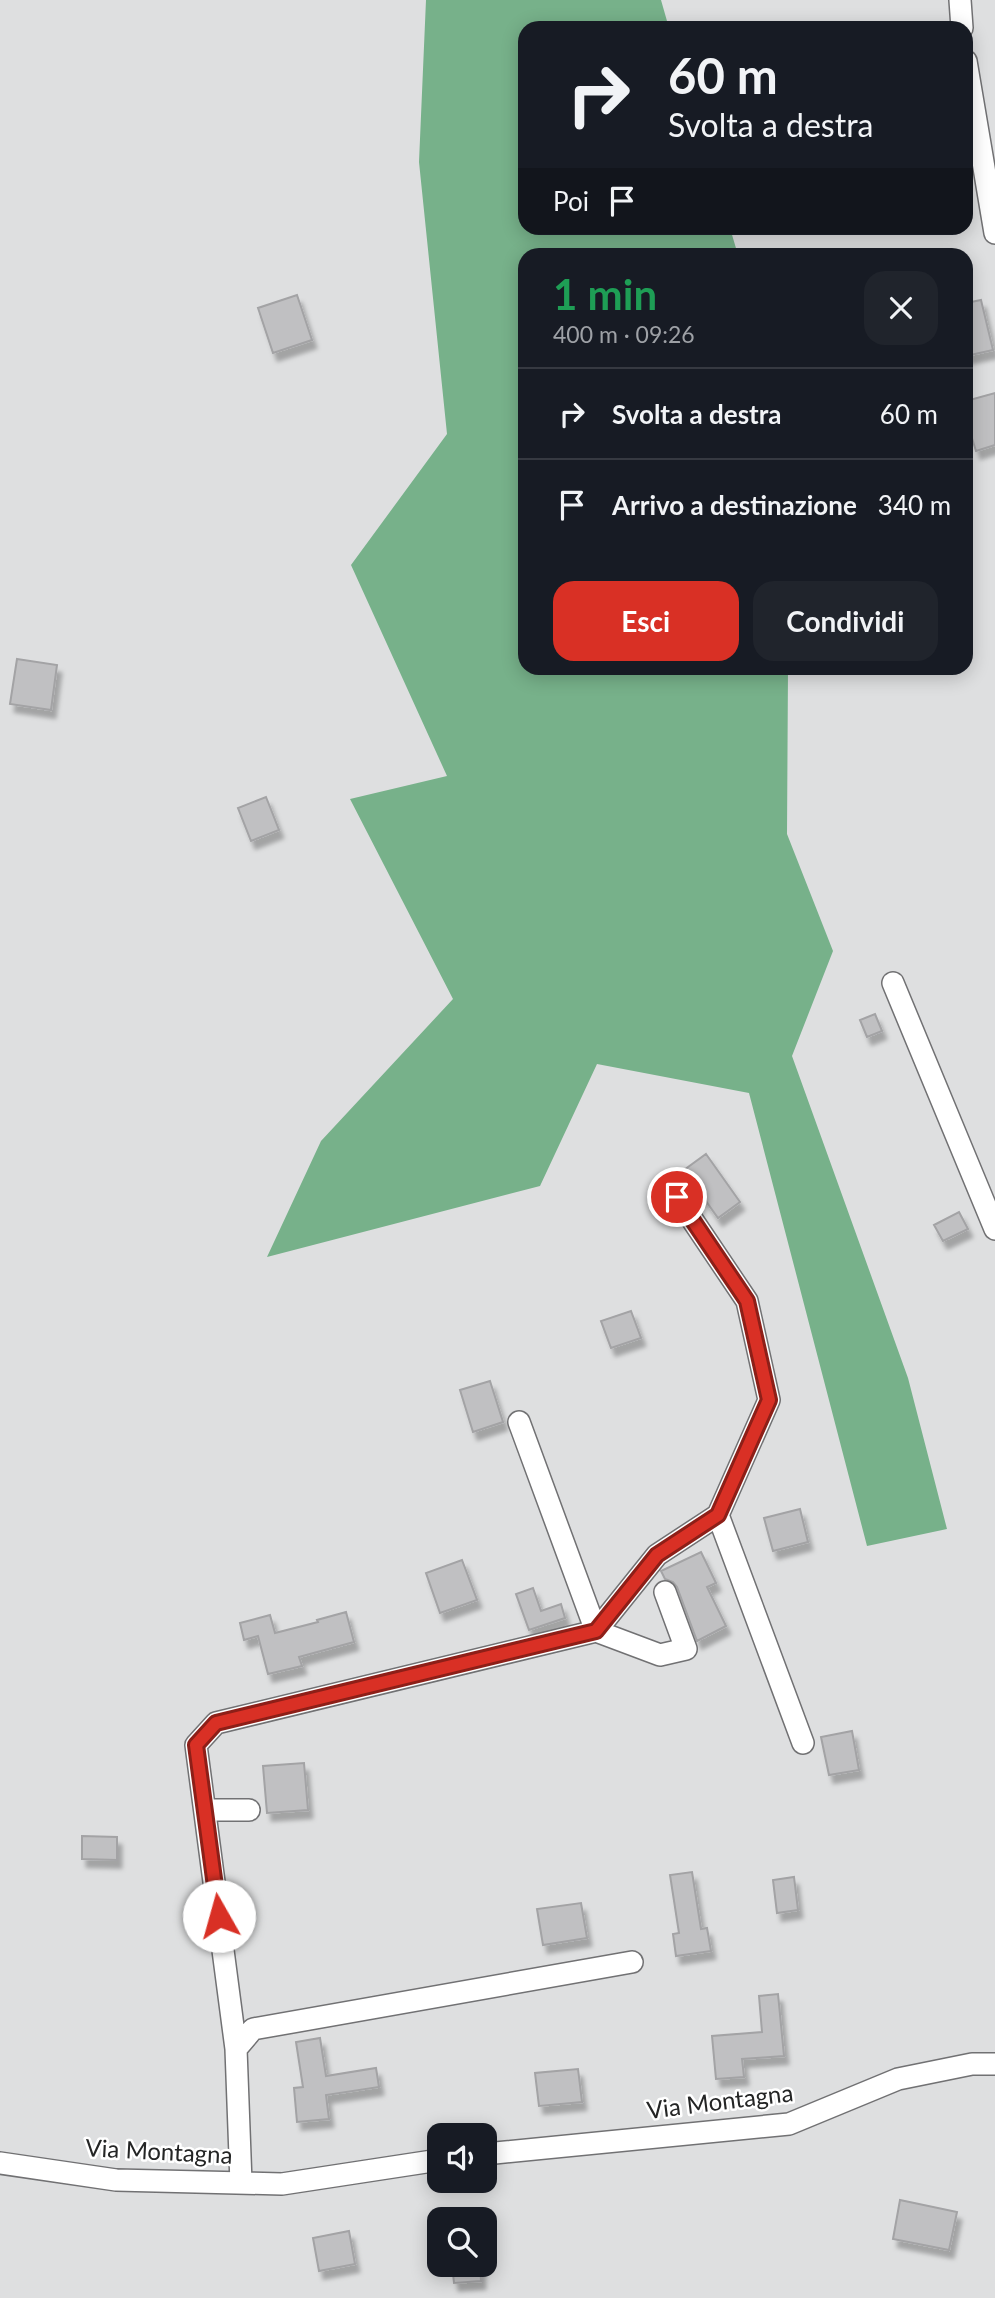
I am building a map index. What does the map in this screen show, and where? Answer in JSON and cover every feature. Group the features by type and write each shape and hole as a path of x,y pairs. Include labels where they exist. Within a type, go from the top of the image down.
{"street":[{"path":"960,0 962,21"},
{"path":"973,103 995,233"},
{"path":"892,983 995,1229"},
{"path":"596,1631 657,1555 718,1515 769,1400 747,1301 677,1197"},
{"path":"519,1422 596,1631"},
{"path":"718,1515 803,1743"},
{"path":"241,2183 236,2049 196,1745 216,1723 596,1631 660,1655 685,1649 664,1592"},
{"path":"206,1810 249,1810"},
{"path":"236,2049 253,2029 632,1962"},
{"name":"Via Montagna","path":"497,2153 789,2124 898,2079 972,2064 995,2064"},
{"name":"Via Montagna","path":"0,2163 116,2180 282,2184 427,2162"}],"green space":[{"path":"426,0 661,0 667,21 518,21 518,235 732,235 736,248 518,248 518,675 788,675 787,834 833,951 792,1056 908,1378 947,1529 867,1546 749,1093 597,1064 540,1186 267,1257 321,1141 453,999 350,799 447,776 351,565 447,434 419,162"}],"building":[{"path":"297,295 312,340 273,353 258,308"},
{"path":"981,300 993,350 973,354 973,302"},
{"path":"995,393 995,445 976,451 973,441 973,399"},
{"path":"17,659 57,665 51,710 10,704"},
{"path":"266,797 279,830 251,841 238,808"},
{"path":"875,1014 882,1031 867,1037 860,1020"},
{"path":"706,1154 740,1202 718,1218 684,1170"},
{"path":"959,1212 968,1229 943,1241 934,1225"},
{"path":"631,1311 641,1338 611,1348 601,1321"},
{"path":"490,1381 503,1422 473,1432 460,1390"},
{"path":"800,1509 808,1542 773,1551 764,1518"},
{"path":"701,1552 716,1583 707,1587 726,1626 697,1641 677,1587 665,1579 661,1571"},
{"path":"462,1560 477,1600 440,1613 426,1573"},
{"path":"533,1588 541,1611 561,1604 565,1618 529,1630 516,1594"},
{"path":"346,1612 354,1642 299,1657 302,1666 268,1674 258,1636 244,1640 240,1623 270,1615 275,1633"},
{"path":"852,1731 859,1770 829,1775 821,1737"},
{"path":"304,1763 308,1810 267,1813 263,1766"},
{"path":"82,1836 117,1837 117,1860 82,1859"},
{"path":"692,1872 701,1929 707,1928 711,1951 676,1956 673,1934 679,1933 670,1875"},
{"path":"794,1877 798,1910 777,1913 773,1880"},
{"path":"581,1903 587,1938 543,1945 537,1909"},
{"path":"778,1994 784,2056 742,2059 744,2077 716,2079 712,2036 762,2032 759,1996"},
{"path":"320,2038 326,2076 376,2068 379,2087 326,2095 329,2119 297,2122 294,2088 303,2087 296,2042"},
{"path":"578,2069 582,2102 539,2106 535,2073"},
{"path":"900,2200 957,2212 949,2250 893,2239"},
{"path":"349,2231 355,2264 319,2271 313,2238"},
{"path":"453,2277 481,2277 481,2281 454,2283"}],"route":[{"path":"219,1916 196,1745 216,1723 596,1631 657,1555 718,1515 769,1400 747,1301 677,1197"}]}
